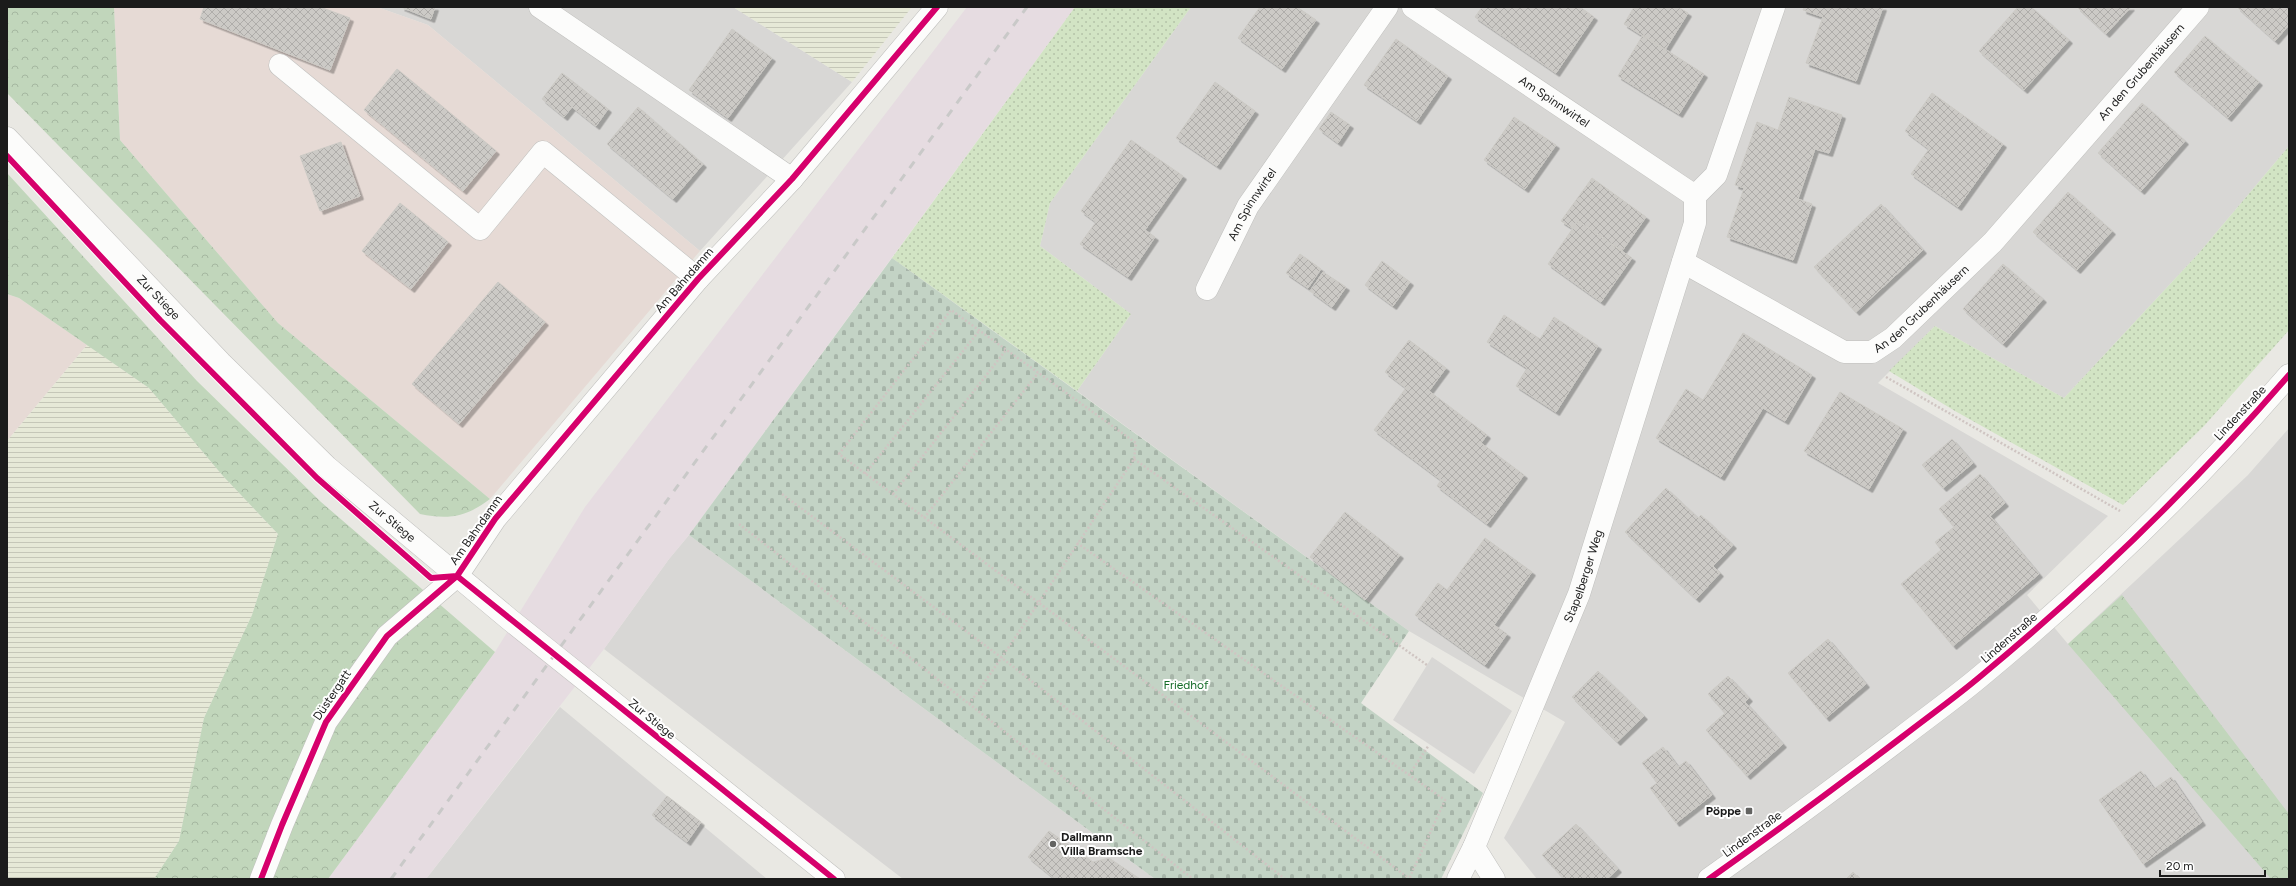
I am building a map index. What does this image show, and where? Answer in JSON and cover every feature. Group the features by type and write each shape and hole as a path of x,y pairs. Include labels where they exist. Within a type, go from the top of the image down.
{"street":[{"path":"540,7 792,179"},
{"name":"Am Bahndamm","path":"457,576 495,519 698,279 792,179 937,7"},
{"name":"Am Spinnwirtel","path":"1207,289 1248,206 1387,7"},
{"name":"Am Spinnwirtel","path":"1413,7 1695,196"},
{"path":"1683,262 1695,223 1695,196 1716,174 1774,7"},
{"name":"An den Grubenhäusern","path":"1683,262 1844,352 1872,352 1894,338 1993,242 2198,7"},
{"path":"280,65 480,229 543,152 698,279"},
{"name":"Zur Stiege","path":"7,138 221,364 326,467 457,576 834,879"},
{"name":"Stapelberger Weg","path":"1458,879 1474,847 1579,594 1683,262"},
{"name":"Lindenstraße","path":"1709,879 1850,777 1981,676 2071,599 2148,526 2250,420 2289,376"},
{"name":"Düstergatt","path":"261,879 282,824 326,722 387,636 457,576"},
{"path":"1474,847 1494,879"}],"path":[{"path":"969,704 1002,658 1037,603 1077,543 1134,459 1136,443 951,310 839,454 1037,603 1409,879 1445,800 1077,543"},
{"path":"865,474 979,331"},
{"path":"892,494 1006,350"},
{"path":"1872,352 1880,374 2148,526"},
{"path":"924,518 1038,373"},
{"path":"1134,459 1427,665"},
{"path":"782,494 1002,658 1285,879"},
{"path":"739,524 1193,879"},
{"path":"1409,774 1429,745"}],"shaded area":[{"path":"114,7 377,7 428,25 700,251 490,499 278,323 120,140"},
{"path":"377,7 733,7 852,82 700,251 428,25"},
{"path":"967,7 1075,7 689,535 669,559 604,649 426,879 328,879 495,652 585,507"},
{"path":"1191,7 2289,7 2289,146 2199,253 2064,398 1935,326 1878,383 2108,516 2027,595 2068,644 2248,475 2289,428 2289,879 1537,879 1504,838 1565,722 1409,631 1077,391 1131,314 1040,246 1050,203"},
{"path":"7,294 19,298 87,345 7,441"},
{"path":"689,535 1155,879 903,879 604,649 669,559"},
{"path":"1432,657 1512,711 1474,774 1393,720"},
{"path":"560,707 767,879 426,879"}],"green space":[{"path":"7,7 114,7 120,140 278,323 490,499 473,510 457,516 440,517 420,514 7,93"},
{"path":"733,7 912,7 852,82"},
{"path":"1075,7 1191,7 1050,203 1040,246 1131,314 1077,391 892,258"},
{"path":"2289,146 2289,330 2204,426 2123,505 1955,411 1889,371 1935,326 2064,398 2199,253"},
{"path":"7,173 197,381 321,502 495,652 328,879 154,879 179,841 204,718 252,615 278,534 223,476 149,388 19,298 7,294"},
{"name":"Friedhof","path":"892,258 1409,631 1361,703 1483,793 1441,879 1155,879 689,535"},
{"path":"87,345 149,388 223,476 278,534 252,615 204,718 179,841 154,879 7,879 7,441"},
{"path":"2122,595 2289,814 2289,879 2271,879 2068,644"}],"building":[{"path":"204,7 320,7 350,18 330,70 200,19"},
{"path":"401,7 435,7 431,19"},
{"path":"1260,7 1297,7 1316,20 1282,69 1238,38"},
{"path":"1482,7 1580,7 1594,17 1556,73 1475,17"},
{"path":"1634,7 1678,7 1688,13 1665,50 1624,24"},
{"path":"1804,7 1883,7 1856,81 1806,63 1823,17 1803,10"},
{"path":"2018,7 2031,7 2069,40 2024,90 1979,51"},
{"path":"2077,7 2131,7 2106,34"},
{"path":"2237,7 2289,7 2289,25 2275,41"},
{"path":"732,29 772,58 728,118 689,90"},
{"path":"1643,35 1704,74 1679,114 1618,76"},
{"path":"2205,36 2259,82 2228,118 2174,72"},
{"path":"1396,39 1448,76 1417,121 1364,85"},
{"path":"397,69 496,151 463,191 364,110"},
{"path":"562,73 608,109 596,126 572,107 564,117 542,99"},
{"path":"1215,82 1255,111 1217,166 1176,138"},
{"path":"1932,93 2003,144 1958,207 1911,174 1929,149 1905,131"},
{"path":"1789,97 1842,115 1829,153 1815,149 1798,199 1812,204 1793,260 1727,237 1744,188 1735,185 1757,122 1778,130"},
{"path":"2142,103 2185,141 2141,191 2098,153"},
{"path":"638,107 703,164 673,199 607,144"},
{"path":"1331,112 1350,125 1338,143 1319,129"},
{"path":"1514,117 1556,145 1525,189 1484,160"},
{"path":"1131,140 1183,176 1145,230 1155,237 1128,277 1080,244 1096,222 1081,211"},
{"path":"341,142 360,196 320,211 300,156"},
{"path":"1592,178 1646,217 1622,251 1578,221 1572,228 1561,221"},
{"path":"2068,192 2112,231 2077,270 2033,232"},
{"path":"400,203 448,242 411,289 362,251"},
{"path":"1881,204 1923,250 1856,312 1814,267"},
{"path":"1578,221 1632,258 1601,302 1548,264"},
{"path":"1300,254 1321,269 1308,288 1286,273"},
{"path":"1382,261 1410,282 1393,306 1365,285"},
{"path":"2003,264 2043,299 2003,344 1963,309"},
{"path":"1323,272 1346,287 1332,307 1310,291"},
{"path":"498,282 545,322 459,424 412,384"},
{"path":"1504,315 1540,339 1554,317 1598,346 1556,412 1516,386 1527,368 1487,342"},
{"path":"1743,333 1812,375 1785,421 1763,408 1721,477 1656,438 1686,389 1703,400"},
{"path":"1409,340 1446,368 1429,391 1487,435 1481,443 1524,475 1487,524 1437,486 1441,480 1374,430 1406,388 1385,372"},
{"path":"1840,392 1903,429 1869,489 1804,451"},
{"path":"1952,439 1973,463 1943,488 1922,465"},
{"path":"1980,474 2005,503 1990,516 2039,574 1953,646 1901,584 1941,550 1935,542 1954,527 1939,509"},
{"path":"1666,488 1698,518 1701,515 1733,545 1713,566 1720,573 1696,599 1625,532"},
{"path":"1345,512 1400,555 1365,600 1310,557"},
{"path":"1485,538 1532,572 1494,625 1507,634 1485,665 1415,615 1438,583 1447,590"},
{"path":"1828,639 1866,684 1826,718 1788,673"},
{"path":"1598,671 1644,716 1617,742 1572,697"},
{"path":"1728,676 1749,698 1745,702 1783,744 1747,776 1706,730 1725,713 1708,694"},
{"path":"1663,747 1678,767 1686,761 1712,795 1676,823 1650,788 1657,783 1642,763"},
{"path":"2141,771 2154,789 2171,777 2202,822 2143,864 2099,800"},
{"path":"667,796 701,822 687,842 652,815"},
{"path":"1576,824 1618,869 1607,879 1564,879 1542,855"},
{"name":"Dallmann Villa Bramsche","path":"1049,831 1093,862 1109,858 1140,879 1055,879 1028,857"},
{"path":"1853,872 1860,879 1846,879"}],"railway":[{"path":"391,879 1027,7"}],"cycle path":[{"path":"261,879 282,825 326,722 387,636 457,576 495,519 698,279 792,179 937,7"},
{"path":"7,156 160,320 317,478 431,578 457,576"},
{"path":"1709,879 1854,773 1972,683 2023,640 2142,532 2217,455 2289,375"},
{"path":"457,576 834,879"}],"place":[{"name":"Pöppe","path":"1749,811"},
{"name":"Dallmann Villa Bramsche","path":"1053,844"}]}
